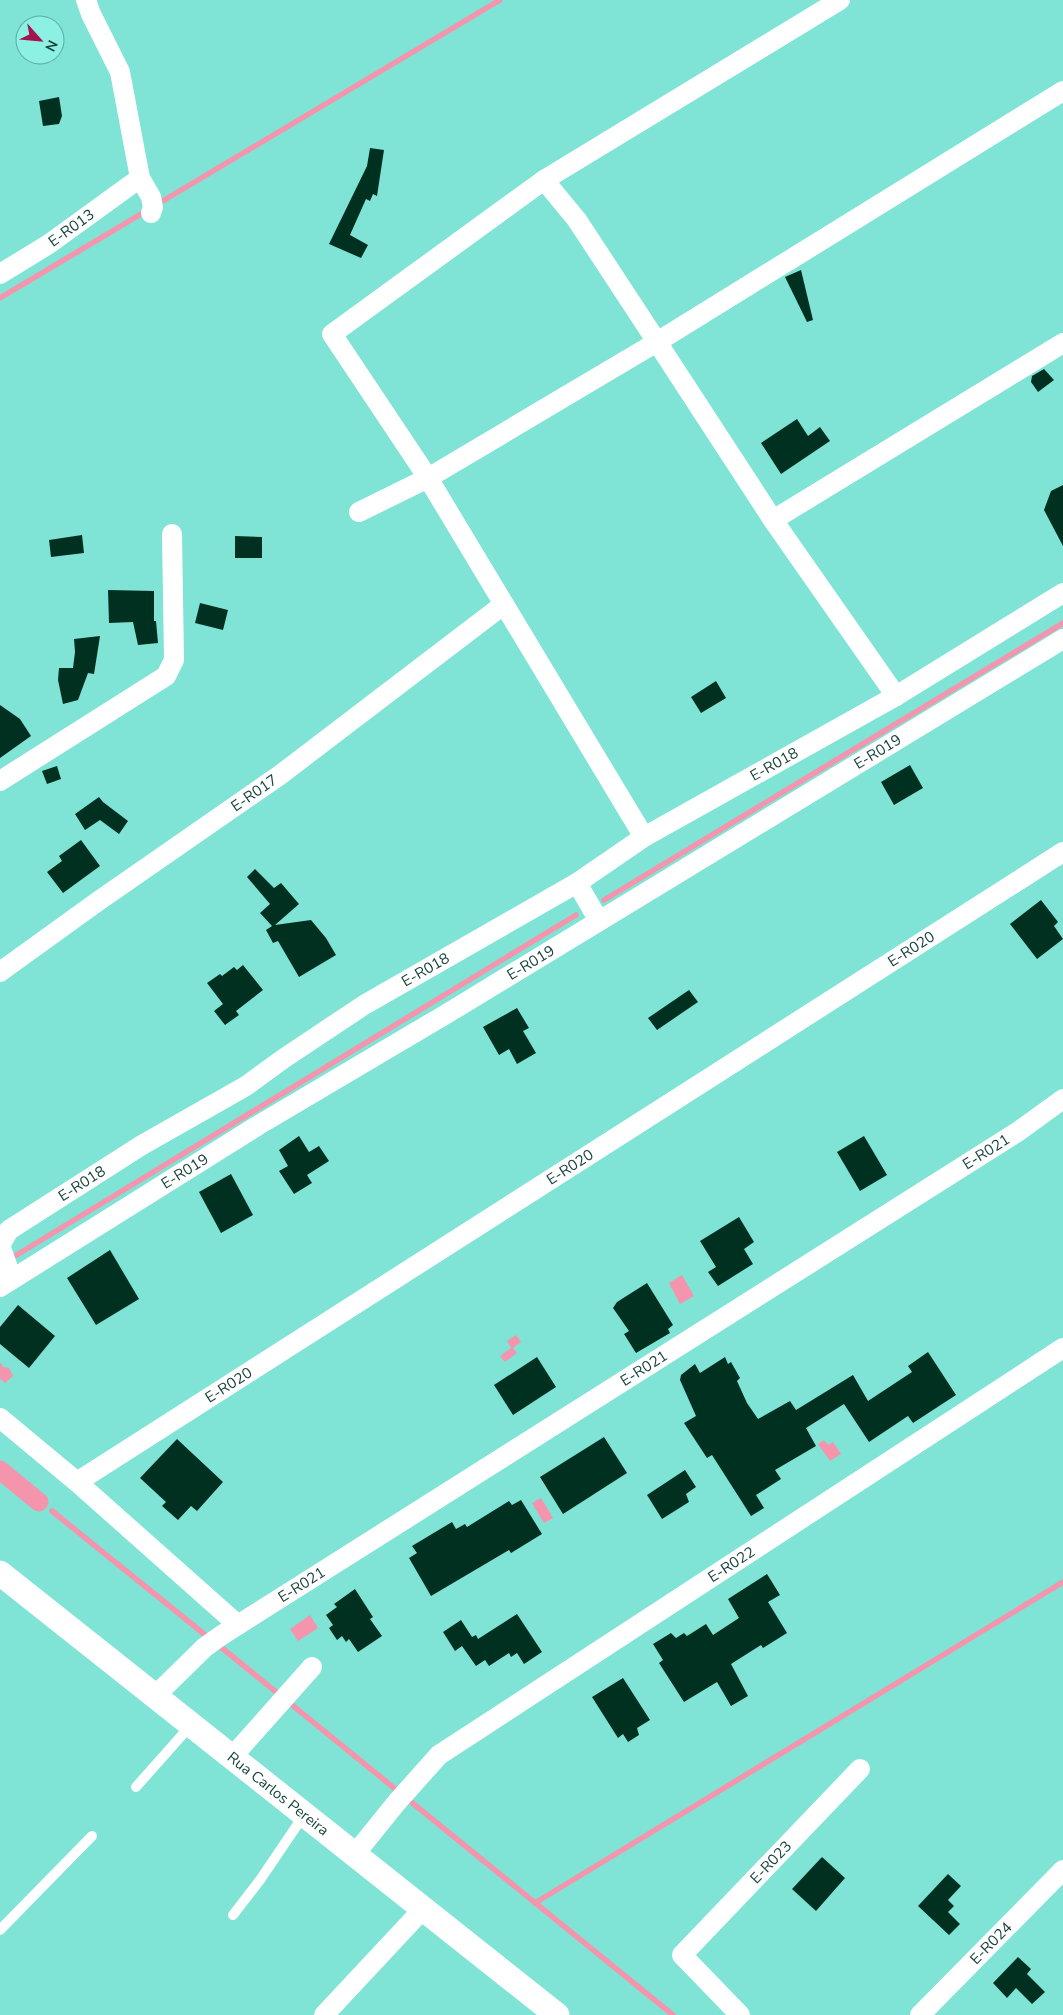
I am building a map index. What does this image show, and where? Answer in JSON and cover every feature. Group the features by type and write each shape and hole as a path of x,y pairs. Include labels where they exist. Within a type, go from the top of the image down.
{"street":[{"path":"86,0 120,72 140,178 151,198 153,207 151,213"},
{"path":"644,838 428,478 332,334 544,180 840,0"},
{"path":"359,512 428,478 657,342 1063,92"},
{"name":"E-R013","path":"0,274 49,244 140,178"},
{"path":"544,180 577,220 773,520 896,696"},
{"path":"773,520 1063,343"},
{"path":"0,781 166,676 174,660 172,534"},
{"name":"E-R018","path":"6,1283 0,1245 9,1230 142,1145 246,1086 364,1004 577,883 644,838 896,696 1063,593"},
{"name":"E-R017","path":"0,972 280,775 504,605"},
{"name":"E-R019","path":"6,1283 257,1126 443,1016 1063,639"},
{"name":"E-R020","path":"77,1482 1063,852"},
{"path":"577,883 599,920"},
{"name":"E-R021","path":"155,1696 205,1647 230,1630 1019,1131 1063,1098"},
{"name":"E-R022","path":"355,1854 439,1755 1063,1348"},
{"path":"0,1418 77,1482 230,1630"},
{"name":"Rua Carlos Pereira","path":"0,1573 557,2015"},
{"path":"232,1757 312,1667"},
{"name":"E-R023","path":"740,2015 682,1954 860,1769"},
{"name":"E-R024","path":"920,2015 1063,1870"},
{"path":"324,2015 424,1908"}],"lane":[{"path":"136,1787 192,1724"},
{"path":"233,1915 260,1880 304,1815"},
{"path":"0,1930 92,1836"}],"shaded area":[{"path":"682,1275 694,1296 680,1304 669,1283"},
{"path":"516,1335 521,1342 513,1348 517,1353 505,1362 500,1356 511,1348 507,1341"},
{"path":"0,1362 3,1367 9,1368 13,1376 5,1383 0,1379"},
{"path":"824,1440 828,1445 833,1442 841,1454 830,1461 818,1444"},
{"path":"541,1498 553,1518 544,1523 532,1503"},
{"path":"310,1615 318,1628 298,1641 290,1629"}],"building":[{"path":"59,97 62,116 59,124 43,126 39,101"},
{"path":"370,148 384,150 377,196 373,194 370,201 366,199 350,235 368,245 361,258 329,244 367,166"},
{"path":"801,270 813,320 807,322 785,277"},
{"path":"1044,369 1054,380 1038,392 1031,382 1032,376"},
{"path":"797,419 808,436 820,427 830,441 781,474 761,443"},
{"path":"1063,485 1063,546 1044,510 1051,491"},
{"path":"82,535 84,553 51,557 49,540"},
{"path":"235,536 262,537 262,558 235,558"},
{"path":"108,590 154,591 154,621 156,621 158,643 138,645 133,622 109,623"},
{"path":"200,603 228,610 223,630 195,623"},
{"path":"100,636 94,674 88,673 78,700 63,704 58,680 59,668 73,668 74,639"},
{"path":"716,681 726,698 701,713 691,697"},
{"path":"0,705 20,719 31,736 0,758"},
{"path":"910,765 923,788 894,805 881,782"},
{"path":"57,766 61,779 47,784 42,771"},
{"path":"99,797 128,821 119,834 100,820 85,830 75,814"},
{"path":"81,840 100,866 63,893 47,872 62,861 59,856"},
{"path":"255,869 274,888 281,883 299,904 275,925 311,920 326,938 336,955 299,977 278,941 273,943 266,930 272,926 260,913 270,904 247,877"},
{"path":"1041,900 1058,922 1054,926 1063,939 1037,959 1010,924"},
{"path":"243,965 263,990 236,1011 239,1015 225,1025 214,1011 223,1004 207,983 220,974 222,976 234,967 237,970"},
{"path":"689,990 698,1002 657,1030 648,1018"},
{"path":"517,1008 529,1028 523,1031 536,1053 517,1064 509,1049 499,1055 483,1027"},
{"path":"299,1136 309,1152 319,1146 329,1161 307,1175 312,1183 294,1194 279,1171 288,1166 279,1150"},
{"path":"864,1136 887,1175 860,1191 837,1152"},
{"path":"231,1174 253,1215 221,1233 199,1192"},
{"path":"739,1217 754,1242 744,1249 753,1264 718,1286 708,1272 716,1267 700,1241"},
{"path":"110,1250 139,1299 96,1325 67,1278"},
{"path":"647,1283 673,1325 668,1329 670,1333 636,1353 624,1334 629,1331 613,1308 617,1302"},
{"path":"18,1305 55,1336 29,1368 0,1344 0,1327"},
{"path":"928,1352 956,1395 913,1423 908,1416 869,1442 844,1404 806,1428 816,1446 775,1470 781,1479 756,1495 764,1508 751,1516 712,1455 707,1458 684,1423 696,1416 680,1380 681,1375 695,1364 700,1373 725,1357 728,1364 731,1362 740,1378 737,1381 747,1403 758,1419 790,1401 796,1410 853,1375 868,1401 912,1372 908,1366"},
{"path":"537,1357 556,1387 513,1415 494,1385"},
{"path":"604,1437 627,1473 563,1514 540,1477"},
{"path":"177,1439 223,1482 197,1511 191,1506 178,1520 162,1506 166,1502 140,1478"},
{"path":"685,1470 696,1487 686,1494 689,1502 662,1519 647,1495"},
{"path":"521,1500 542,1534 511,1553 509,1550 431,1596 409,1558 417,1553 412,1546 452,1522 456,1529 465,1524 467,1527 509,1501 512,1505"},
{"path":"767,1574 780,1595 768,1602 787,1633 763,1648 761,1645 731,1664 748,1696 731,1706 717,1682 684,1702 659,1663 663,1660 653,1644 671,1633 676,1638 684,1633 687,1636 706,1624 713,1635 739,1618 728,1599"},
{"path":"355,1589 373,1617 370,1619 382,1636 358,1652 349,1639 346,1642 342,1636 337,1640 329,1628 333,1625 326,1615 337,1607 334,1604"},
{"path":"517,1614 542,1652 524,1664 517,1653 511,1657 509,1653 489,1666 485,1660 476,1666 462,1646 455,1651 443,1632 461,1620 472,1637 476,1635 478,1639"},
{"path":"623,1678 650,1720 637,1728 639,1735 628,1742 623,1734 618,1738 592,1697"},
{"path":"822,1857 845,1878 816,1911 792,1889"},
{"path":"948,1874 961,1886 948,1900 954,1906 948,1912 960,1924 949,1935 918,1906"},
{"path":"1018,1957 1031,1969 1027,1974 1045,1992 1032,2004 1016,1988 1007,1998 993,1983"}],"waterway":[{"path":"156,205 500,0"},
{"path":"0,298 146,211"},
{"path":"604,900 1063,623"},
{"path":"15,1256 576,915"},
{"path":"0,1470 39,1502"},
{"path":"52,1511 209,1638"},
{"path":"535,1903 1063,1582"},
{"path":"222,1648 673,2015"}]}
